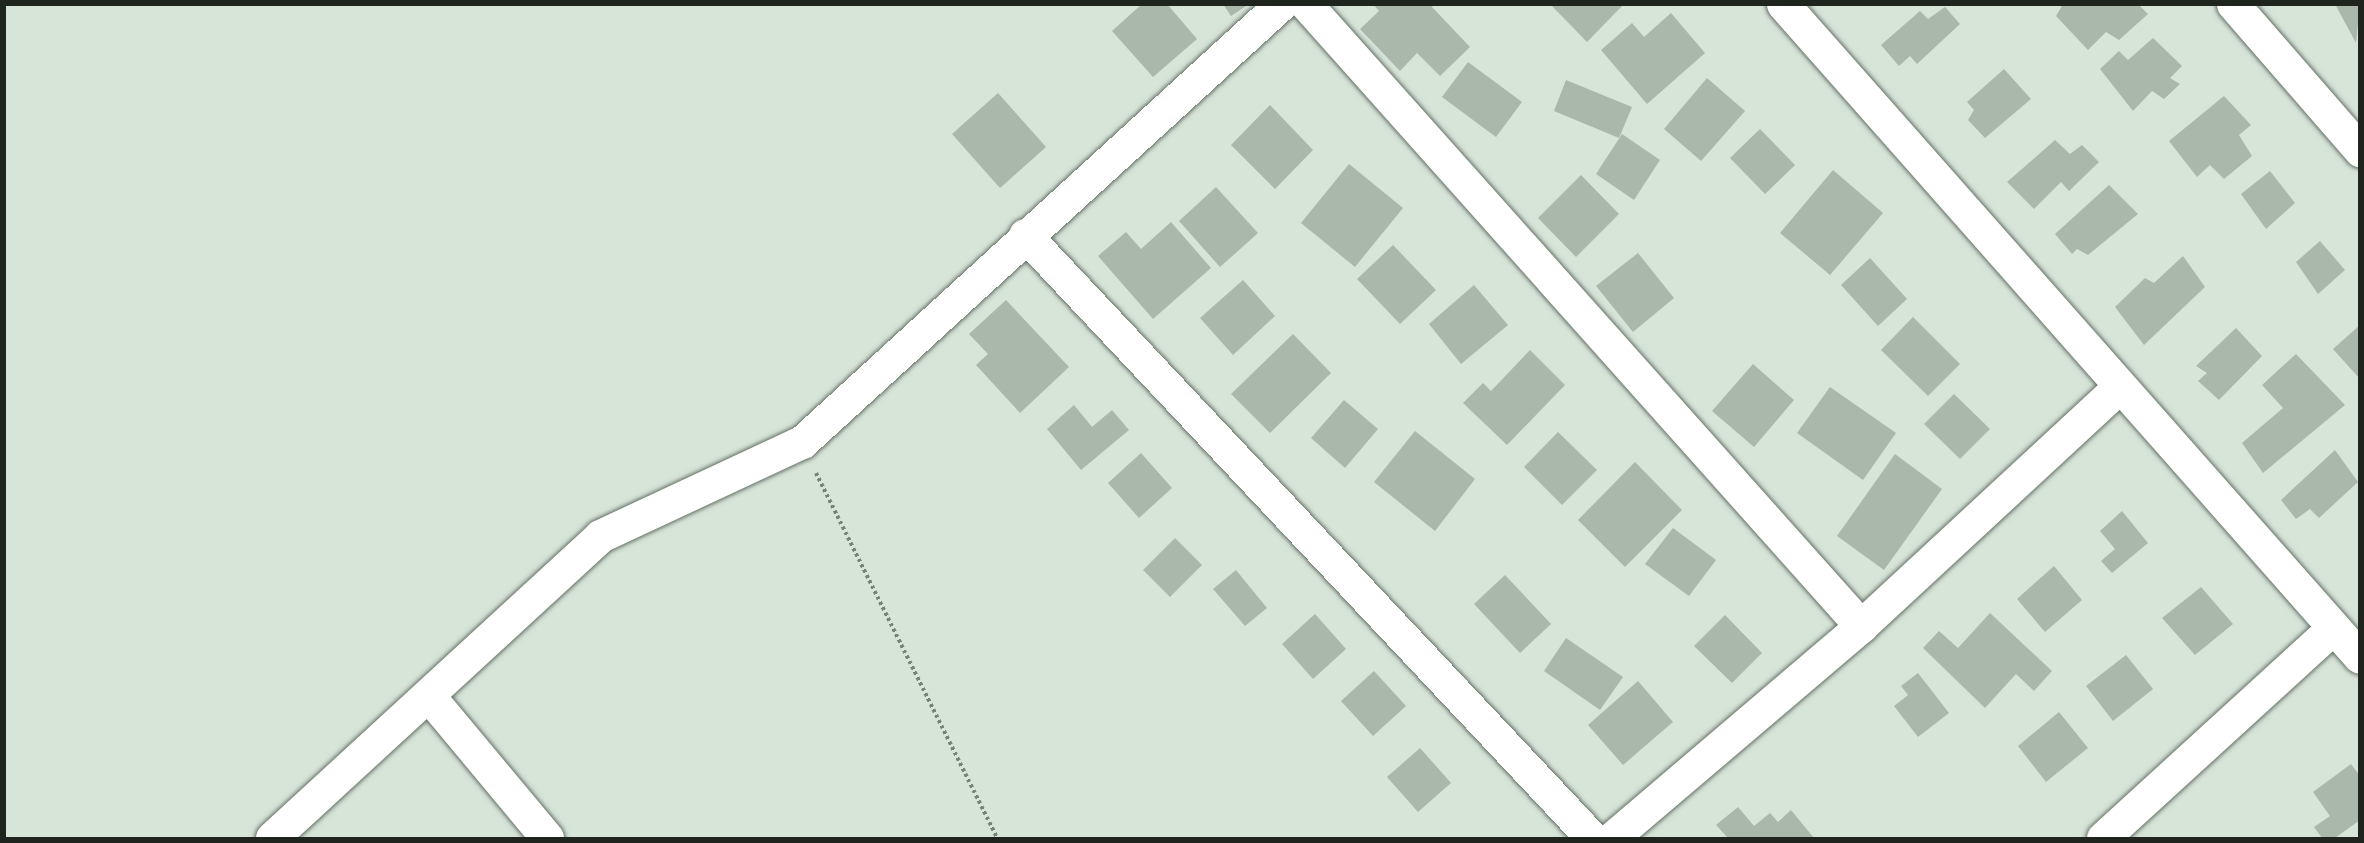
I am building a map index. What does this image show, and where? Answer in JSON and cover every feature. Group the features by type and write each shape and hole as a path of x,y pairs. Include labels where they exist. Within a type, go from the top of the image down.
{"street":[{"path":"272,838 600,536 801,442 1025,235 1281,4"},
{"path":"1306,4 1861,626"},
{"path":"1783,4 2360,657"},
{"path":"2233,4 2360,150"},
{"path":"1025,235 1592,838"},
{"path":"1612,838 1861,626 2120,386"},
{"path":"2103,838 2333,628"},
{"path":"428,695 547,838"}],"path":[{"path":"801,442 997,838"}],"building":[{"path":"1142,4 1167,4 1197,39 1153,77 1112,31"},
{"path":"1223,4 1249,4 1231,16"},
{"path":"1373,4 1434,4 1432,7 1470,47 1440,76 1417,53 1400,71 1360,29 1379,11"},
{"path":"1550,4 1624,4 1587,42"},
{"path":"2063,4 2138,4 2148,14 2119,40 2106,32 2088,50 2056,16"},
{"path":"2335,4 2360,4 2356,43"},
{"path":"1945,7 1960,24 1917,64 1910,56 1899,66 1881,45 1920,11 1928,19"},
{"path":"1671,13 1705,53 1647,104 1601,50 1632,23 1644,37"},
{"path":"2153,38 2182,66 2170,78 2180,84 2164,99 2152,91 2133,111 2100,69 2119,51 2128,60"},
{"path":"1468,62 1522,102 1496,137 1442,97"},
{"path":"2004,69 2031,99 1985,138 1968,120 1974,110 1967,102"},
{"path":"1707,78 1745,111 1701,161 1664,129"},
{"path":"1566,80 1632,107 1619,138 1554,111"},
{"path":"998,93 1046,147 1000,188 952,134"},
{"path":"2224,96 2251,125 2239,135 2252,156 2224,179 2210,165 2197,177 2169,141"},
{"path":"1270,105 1313,150 1275,189 1231,145"},
{"path":"1760,129 1795,165 1765,194 1730,158"},
{"path":"1622,134 1660,160 1634,200 1596,174"},
{"path":"2055,140 2070,154 2082,145 2099,162 2069,191 2061,182 2034,209 2007,182"},
{"path":"1349,164 1403,208 1355,267 1301,223"},
{"path":"1833,170 1883,213 1830,275 1780,233"},
{"path":"2270,171 2295,203 2266,229 2241,194"},
{"path":"1581,175 1619,214 1576,257 1538,218"},
{"path":"2109,185 2138,214 2088,255 2077,249 2072,254 2055,234"},
{"path":"1216,187 1258,233 1220,267 1179,221"},
{"path":"1171,222 1211,268 1153,319 1098,256 1126,232 1141,249"},
{"path":"2320,241 2345,270 2318,294 2296,262"},
{"path":"1393,245 1436,290 1400,324 1357,279"},
{"path":"1638,253 1674,298 1633,332 1596,286"},
{"path":"2183,256 2205,287 2144,345 2115,307 2145,278 2154,283"},
{"path":"1870,258 1907,299 1878,326 1841,285"},
{"path":"1243,280 1275,316 1233,355 1200,318"},
{"path":"1474,285 1508,325 1461,364 1429,324"},
{"path":"1006,300 1069,367 1020,413 976,365 988,354 969,334"},
{"path":"1913,317 1960,364 1928,396 1881,350"},
{"path":"2360,325 2360,379 2333,349"},
{"path":"2236,328 2262,356 2219,400 2198,381 2207,373 2196,366"},
{"path":"1293,334 1331,373 1270,433 1231,394"},
{"path":"1530,350 1565,385 1507,445 1463,403 1483,383 1491,391"},
{"path":"2296,354 2345,405 2263,473 2242,443 2283,408 2262,385"},
{"path":"1753,364 1794,400 1754,447 1712,411"},
{"path":"1830,387 1896,433 1863,480 1797,433"},
{"path":"1954,394 1990,429 1960,459 1924,424"},
{"path":"1344,400 1378,429 1345,468 1311,438"},
{"path":"1074,405 1092,427 1112,410 1129,430 1081,470 1047,429"},
{"path":"1415,431 1475,479 1435,531 1374,482"},
{"path":"1558,432 1597,470 1562,505 1524,467"},
{"path":"2335,450 2358,482 2319,518 2310,509 2296,519 2281,500"},
{"path":"1141,453 1172,488 1139,518 1108,483"},
{"path":"1895,454 1942,489 1884,570 1837,536"},
{"path":"1635,462 1682,510 1625,567 1578,520"},
{"path":"2122,511 2148,543 2112,573 2101,561 2115,549 2100,531"},
{"path":"1673,528 1716,560 1689,596 1645,564"},
{"path":"1175,538 1202,565 1170,597 1143,570"},
{"path":"2054,566 2082,600 2045,632 2017,599"},
{"path":"1236,570 1267,608 1245,626 1213,589"},
{"path":"1505,575 1551,624 1520,653 1474,604"},
{"path":"2201,587 2233,624 2195,655 2162,618"},
{"path":"1990,613 2052,671 2034,691 2016,674 1985,708 1923,648 1939,631 1958,648"},
{"path":"1315,614 1346,649 1313,679 1282,644"},
{"path":"1725,615 1762,653 1732,683 1694,646"},
{"path":"1566,638 1623,677 1600,710 1544,671"},
{"path":"2126,655 2153,689 2113,721 2086,686"},
{"path":"1374,671 1406,706 1373,736 1341,701"},
{"path":"1918,673 1949,713 1918,737 1894,706 1908,695 1901,686"},
{"path":"1638,681 1673,722 1623,765 1588,725"},
{"path":"2059,712 2088,748 2046,782 2018,746"},
{"path":"1420,748 1451,783 1418,812 1387,777"},
{"path":"2351,764 2360,776 2360,820 2335,838 2322,838 2314,827 2330,816 2313,792"},
{"path":"1738,807 1754,826 1770,813 1778,822 1791,810 1814,838 1728,838 1716,825"}]}
